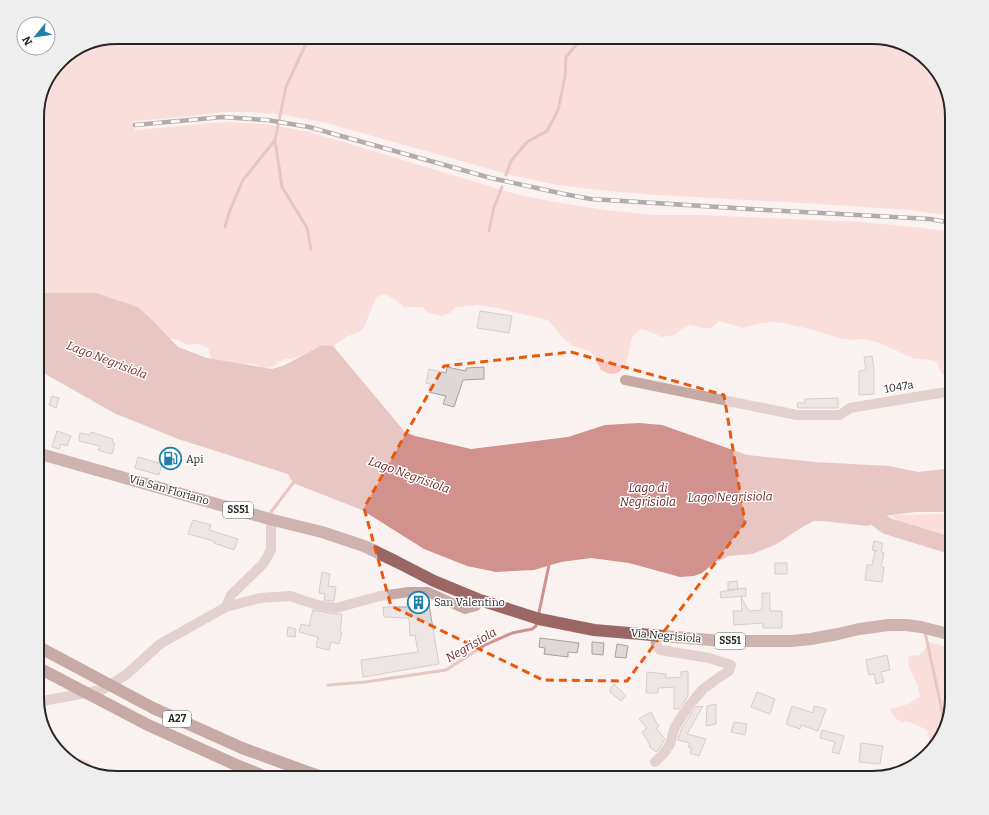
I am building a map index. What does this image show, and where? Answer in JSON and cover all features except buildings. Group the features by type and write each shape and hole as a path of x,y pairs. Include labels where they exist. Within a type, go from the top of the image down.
{"highway":[{"name":"A27","path":"44,650 153,708 242,748 305,771"},
{"name":"A27","path":"44,671 148,725 252,771"}],"main road":[{"name":"Via San Floriano","path":"44,455 273,520 322,532 364,546 434,581"},
{"name":"Via Negrisiola","path":"434,581 480,600 537,619 594,630 722,641 791,641 811,639 859,629 889,625 921,626 945,634"}],"street":[{"name":"1047a","path":"624,380 797,415 840,415 850,408 945,392"},
{"path":"226,607 231,595 263,564 271,550 271,528 273,520"},
{"path":"44,701 102,690 127,674 160,644 226,607 260,598 290,596 317,605 336,608 380,596 409,592 428,592 465,609 476,606 480,600"},
{"path":"655,635 656,645 660,650 709,658 731,665 729,671 703,689 688,707 675,727 670,744 655,762"}],"highlighted area":[{"path":"571,352 724,395 745,523 627,681 543,680 391,606 364,508 444,366"}],"shaded area":[{"path":"117,44 872,44 891,46 917,59 930,72 938,85 943,98 945,117 945,215 910,210 656,195 557,185 511,175 326,123 279,114 224,112 134,121 135,130 225,122 266,124 310,132 519,195 606,210 655,215 700,215 861,222 945,231 945,375 941,373 937,362 924,359 915,359 877,342 864,339 843,339 784,323 761,323 743,328 719,321 711,328 701,328 690,325 674,335 661,337 641,329 632,337 627,361 622,369 618,373 610,374 601,370 592,353 573,346 563,338 548,320 477,305 456,307 450,313 442,316 429,313 422,307 405,307 389,296 382,294 376,298 364,327 358,333 348,336 333,346 322,345 299,357 286,359 279,362 273,367 263,368 254,364 238,366 212,362 208,348 199,344 187,345 176,339 165,339 44,305 44,112 46,98 56,76 72,59 98,46"},
{"path":"944,514 945,539 904,526 891,515"},
{"path":"928,642 945,646 944,712 931,741 927,730 912,723 905,721 903,723 895,718 890,709 908,704 920,697 918,686 909,667 908,656 919,655 924,651"},
{"path":"74,757 87,760 97,769"}],"water":[{"name":"Lago di Negrisiola","path":"44,293 96,293 138,307 178,347 207,358 272,369 285,365 322,345 333,346 405,432 415,436 471,449 568,437 605,425 639,423 662,425 747,455 815,462 889,466 918,472 945,469 945,512 916,512 882,516 868,526 814,521 775,545 752,554 729,556 714,563 702,573 694,576 680,577 629,563 591,558 561,562 534,570 496,572 467,566 424,549 362,510 293,483 288,474 178,439 114,413 44,373"}],"waterway":[{"path":"225,227 230,210 243,180 275,140 286,87 306,44"},
{"path":"506,175 511,161 527,142 547,131 558,110 565,77 566,57 577,44"},
{"path":"275,140 282,187 307,228 311,249"},
{"path":"489,231 494,207 502,187"},
{"path":"271,512 293,483"},
{"path":"876,498 876,518 887,526 945,544"},
{"name":"Negrisiola","path":"538,617 549,565"},
{"name":"Negrisiola","path":"328,685 365,682 446,670 485,645 512,633 532,629 536,626 537,622"},
{"path":"925,632 943,716"}],"railway":[{"path":"135,125 222,117 267,120 309,127 491,178 591,199 930,219 945,222"}],"place":[{"name":"Api","path":"170,459"},
{"name":"San Valentino","path":"419,602"}],"water label":[{"name":"Lago Negrisiola","path":"107,360"},
{"name":"Lago Negrisiola","path":"409,475"},
{"name":"Lago Negrisiola","path":"730,497"}]}
